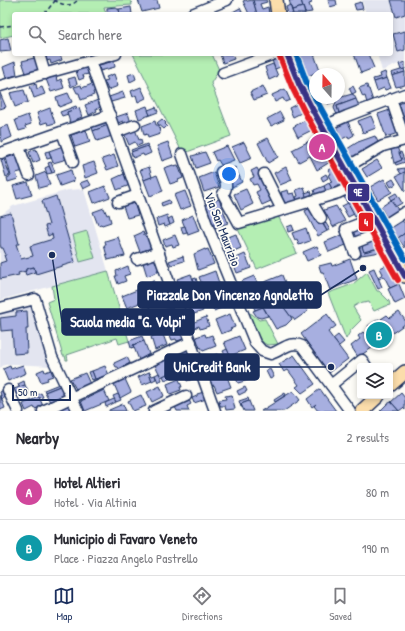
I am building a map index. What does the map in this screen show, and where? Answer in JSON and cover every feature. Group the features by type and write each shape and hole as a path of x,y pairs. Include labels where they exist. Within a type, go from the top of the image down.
{"main road":[{"path":"276,0 278,12"},
{"path":"288,56 299,84 405,276"},
{"path":"393,382 405,372"},
{"path":"364,409 375,399"}],"street":[{"path":"197,12 227,0"},
{"path":"40,56 45,74"},
{"path":"1,83 45,74 109,56"},
{"path":"223,72 268,56"},
{"path":"90,61 215,411"},
{"path":"322,127 405,94"},
{"path":"345,168 383,146 405,140 391,99"},
{"path":"1,153 110,115"},
{"path":"116,132 135,125"},
{"path":"62,132 73,162"},
{"path":"20,147 29,175"},
{"name":"Via San Maurizio","path":"182,154 210,232 255,344 262,351 271,354 291,344 299,344 302,346 350,411"},
{"path":"221,172 227,186 223,194 238,223 338,193 355,185"},
{"path":"264,174 282,210"},
{"path":"118,202 138,195"},
{"path":"311,201 321,218"},
{"path":"378,226 346,229 353,249 378,226 405,212"},
{"path":"137,259 159,252"},
{"path":"0,308 35,298 52,357 78,411"},
{"path":"155,307 176,300"},
{"path":"43,411 191,342"},
{"path":"331,385 357,364"},
{"path":"8,390 18,411"},
{"path":"154,411 186,396"}],"path":[{"path":"46,12 55,0 61,4 68,5 74,4 78,0"},
{"path":"0,27 12,25"}],"shaded area":[{"path":"362,0 405,0 405,61 382,71 378,56 393,56 393,12 365,12"},
{"path":"68,190 84,190 108,271 0,300 0,216 13,206"},
{"path":"33,304 51,366 13,364 4,365 0,368 0,314"}],"green space":[{"path":"0,0 131,0 132,5 104,7 105,12 12,12 12,35 0,38"},
{"path":"134,56 213,56 219,70 211,83 231,136 187,152 180,148"},
{"path":"277,214 297,253 257,269 237,227"},
{"path":"87,231 95,258 80,262 73,235"},
{"path":"108,271 129,341 119,344 117,338 67,355 68,360 66,360 65,356 63,356 47,302 54,299 52,286"},
{"path":"367,272 377,291 379,291 389,301 390,305 374,311 369,302 358,304 353,307 361,320 351,330 346,339 328,293 353,284"},
{"path":"248,313 252,314 259,320 265,319 278,344 268,345 261,340"}],"building":[{"path":"138,0 157,0 159,8 142,12"},
{"path":"253,0 256,12 248,12 243,1"},
{"path":"253,0 266,0 267,2 260,4 262,9 268,7 269,12 256,12"},
{"path":"289,0 301,0 303,7 292,10"},
{"path":"301,0 311,0 312,3 309,4 312,12 305,12"},
{"path":"328,0 336,0 337,5 330,7"},
{"path":"391,0 405,0 405,14 396,17"},
{"path":"361,2 363,9 356,10 354,4"},
{"path":"290,5 292,12 287,12 286,7"},
{"path":"116,7 119,9 120,12 107,12 107,8"},
{"path":"131,7 132,12 120,12 119,9"},
{"path":"303,7 304,12 292,12 292,10"},
{"path":"240,8 242,12 233,12"},
{"path":"405,31 405,50 398,52 393,34"},
{"path":"8,38 11,51 0,52 0,40"},
{"path":"46,56 61,56 62,60 51,64 50,60 47,61"},
{"path":"221,56 233,56 234,59 223,63"},
{"path":"301,56 315,56 319,68 309,68 309,76"},
{"path":"355,56 369,56 374,68 361,73"},
{"path":"37,58 41,69 26,73 22,61"},
{"path":"279,58 283,66 275,69 272,60"},
{"path":"114,61 115,67 100,71 99,65"},
{"path":"15,62 17,75 6,78 3,67"},
{"path":"405,62 405,69 401,70 399,64"},
{"path":"273,64 278,76 269,80 265,67"},
{"path":"87,67 89,74 83,75 84,78 79,80 76,71"},
{"path":"404,69 405,72 392,76 391,73"},
{"path":"385,72 387,78 374,82 373,79 381,77 380,74"},
{"path":"405,72 405,85 396,87 392,76"},
{"path":"134,73 136,79 130,82 128,75"},
{"path":"114,74 118,86 108,90 104,81 108,80 106,77"},
{"path":"56,76 57,81 61,79 64,88 51,92 46,79"},
{"path":"75,77 77,84 71,87 68,79"},
{"path":"387,78 391,88 385,90 384,88 377,91 374,82"},
{"path":"36,84 37,89 42,87 45,94 34,98 30,86"},
{"path":"92,84 95,91 93,92 94,95 81,100 79,93 77,93 74,87 81,85 82,88"},
{"path":"367,85 373,101 367,103 365,96 363,97 359,88"},
{"path":"263,86 267,95 254,100 250,92"},
{"path":"353,86 356,92 352,94 349,88"},
{"path":"141,87 146,98 138,102 136,95 133,97 131,91"},
{"path":"285,89 290,100 285,102 283,98 275,102 272,95"},
{"path":"24,90 28,102 15,107 10,93"},
{"path":"123,92 125,98 111,102 109,97"},
{"path":"0,93 6,107 0,109"},
{"path":"68,93 72,102 59,107 56,97"},
{"path":"352,94 356,99 345,103 345,96"},
{"path":"356,99 360,109 340,116 337,106"},
{"path":"98,100 101,107 89,115 85,105"},
{"path":"405,101 405,123 399,104"},
{"path":"299,103 303,112 293,117 289,108"},
{"path":"335,104 342,104 337,106 340,116 338,117 334,108"},
{"path":"76,106 77,109 67,112 68,114 62,116 60,112"},
{"path":"147,106 150,115 139,119 136,110"},
{"path":"156,107 158,112 150,115 148,110"},
{"path":"50,108 55,123 48,125 47,122 41,124 37,113"},
{"path":"79,108 82,117 77,119 77,121 70,123 67,112"},
{"path":"390,110 398,133 386,137 378,114"},
{"path":"280,112 284,120 271,126 267,119"},
{"path":"128,113 131,123 124,125 123,121 118,123 116,117"},
{"path":"28,115 31,124 25,126 26,129 19,131 15,120"},
{"path":"371,116 376,128 363,133 358,121"},
{"path":"162,119 167,126 164,129 157,123"},
{"path":"307,119 312,130 298,137 293,127"},
{"path":"347,120 354,135 349,138 348,136 342,139 336,126"},
{"path":"107,121 108,125 93,131 92,127"},
{"path":"155,121 156,125 159,125 160,134 148,138 147,134 144,135 142,126"},
{"path":"8,125 12,137 1,142 0,128"},
{"path":"108,125 112,136 97,141 93,131"},
{"path":"135,129 139,140 141,139 142,144 137,146 135,142 129,145 124,133"},
{"path":"86,130 90,142 75,147 71,135"},
{"path":"375,136 379,144 353,159 347,149 358,142"},
{"path":"317,137 330,162 317,170 310,156 299,162 292,150"},
{"path":"268,138 278,157 268,163 258,143"},
{"path":"168,142 173,157 162,161 157,146"},
{"path":"244,142 252,158 240,163 232,147"},
{"path":"147,144 148,146 132,152 131,150"},
{"path":"63,146 67,159 53,163 49,151"},
{"path":"148,146 151,153 133,158 131,152"},
{"path":"227,146 234,160 221,165 218,160 216,161 212,152"},
{"path":"397,147 402,160 394,163 391,150"},
{"path":"36,149 40,160 33,163 29,152"},
{"path":"49,151 51,158 47,159 45,152"},
{"path":"205,152 210,163 196,168 192,156"},
{"path":"401,152 405,162 396,165 395,163 402,160 399,153"},
{"path":"18,154 24,171 16,173 18,179 8,182 7,178 11,176 6,158"},
{"path":"114,155 118,166 107,170 102,159"},
{"path":"4,159 10,175 6,177 1,160"},
{"path":"377,160 382,168 367,177 362,169"},
{"path":"51,162 55,172 52,173 48,163"},
{"path":"94,162 98,173 85,178 82,166"},
{"path":"178,165 183,178 170,184 164,168"},
{"path":"49,166 52,173 47,174 45,168"},
{"path":"335,166 346,187 338,191 336,187 332,189 329,183 332,182 328,175 331,174 328,170"},
{"path":"149,167 152,177 144,180 140,170"},
{"path":"235,167 242,182 232,187 225,172"},
{"path":"286,167 292,180 280,185 274,173"},
{"path":"257,168 273,200 262,205 256,192 260,190 257,184 253,185 250,179 254,177 251,171"},
{"path":"405,168 405,172 401,174 398,169"},
{"path":"71,170 74,181 60,186 56,175"},
{"path":"46,172 50,185 39,188 36,176"},
{"path":"214,172 219,187 204,192 199,178"},
{"path":"405,172 405,191 396,176"},
{"path":"126,173 130,185 117,190 113,179"},
{"path":"326,174 328,178 323,181 321,177"},
{"path":"157,175 163,191 150,196 144,180"},
{"path":"384,179 392,192 378,200 370,187"},
{"path":"393,179 396,184 391,187 388,182"},
{"path":"88,180 91,185 83,189 80,183"},
{"path":"28,182 32,195 17,199 13,186"},
{"path":"329,183 332,189 326,192 324,186"},
{"path":"105,186 110,197 94,203 90,192"},
{"path":"324,186 326,192 316,196 314,190"},
{"path":"304,187 307,198 297,201 296,197 298,196 296,190"},
{"path":"246,189 253,204 241,210 234,194"},
{"path":"288,190 289,194 294,193 297,201 283,205 281,192"},
{"path":"185,191 191,206 180,210 174,195"},
{"path":"311,191 313,198 307,199 305,193"},
{"path":"351,193 362,213 355,217 344,197"},
{"path":"396,193 398,196 391,200 389,197"},
{"path":"56,196 75,262 36,274 34,267 18,273 19,275 0,279 0,263 6,261 4,255 6,255 0,244 0,216 11,213 19,244 16,244 21,259 33,256 30,246 53,239 52,234 48,236 45,226 49,225 42,201"},
{"path":"398,196 402,203 395,207 391,200"},
{"path":"219,199 228,223 214,228 206,205"},
{"path":"169,200 170,203 162,206 161,203"},
{"path":"391,200 399,211 387,218 381,207"},
{"path":"134,203 138,215 127,218 123,206"},
{"path":"348,203 354,214 348,217 342,206"},
{"path":"336,206 345,221 333,227 324,210"},
{"path":"312,207 327,231 318,236 305,211"},
{"path":"104,208 107,215 109,214 111,222 98,225 93,212"},
{"path":"167,215 170,225 165,227 164,224 158,226 156,219"},
{"path":"193,215 199,231 188,235 182,220"},
{"path":"172,217 174,223 170,225 168,219"},
{"path":"401,219 405,224 405,233 398,238 390,227"},
{"path":"324,220 330,230 327,231 322,221"},
{"path":"370,224 374,231 353,240 350,231"},
{"path":"292,225 294,230 288,232 287,227"},
{"path":"185,226 187,233 183,234 181,227"},
{"path":"306,228 310,241 299,245 297,239 295,240 292,233"},
{"path":"143,232 144,235 147,234 152,248 140,252 134,236"},
{"path":"405,233 405,248 398,238"},
{"path":"236,234 241,248 229,253 223,239"},
{"path":"175,235 179,245 173,247 172,244 165,246 163,240"},
{"path":"342,235 346,245 329,252 325,242"},
{"path":"118,237 125,256 108,260 104,245 106,245 105,241"},
{"path":"375,237 377,240 362,246 364,252 380,248 381,251 361,255 357,246"},
{"path":"378,239 381,247 364,252 362,246"},
{"path":"317,246 321,255 307,261 303,252"},
{"path":"208,249 214,264 198,270 194,254"},
{"path":"245,254 251,268 237,273 232,260"},
{"path":"183,256 184,261 171,265 169,261"},
{"path":"156,258 160,269 157,270 158,272 147,276 143,263"},
{"path":"350,259 357,279 330,290 319,266 331,263 332,266"},
{"path":"389,264 399,284 390,288 384,276 379,279 378,277 383,274 380,268"},
{"path":"128,266 130,274 124,276 126,281 118,284 115,276 117,276 116,271"},
{"path":"34,267 35,272 26,275 26,269"},
{"path":"374,268 382,287 378,289 369,270"},
{"path":"215,271 220,286 205,292 199,277"},
{"path":"191,274 195,285 180,288 177,279"},
{"path":"282,275 289,293 295,290 308,311 295,320 291,317 274,294 273,295 269,291 263,291 260,284"},
{"path":"254,276 258,285 260,284 263,291 248,296 242,281"},
{"path":"196,278 199,289 195,290 193,286 195,285 193,279"},
{"path":"154,280 155,284 146,287 145,284"},
{"path":"399,284 405,299 395,304 388,289"},
{"path":"137,290 142,302 127,308 122,296"},
{"path":"265,291 269,291 273,295 274,294 291,317 292,319 286,325 276,329 261,303 263,301 262,296"},
{"path":"223,294 228,305 214,311 209,299"},
{"path":"262,296 263,301 261,303 263,307 255,310 251,300"},
{"path":"198,297 203,311 191,315 186,301"},
{"path":"168,306 169,308 173,307 176,315 162,320 158,310"},
{"path":"263,307 268,316 261,318 257,317 253,311"},
{"path":"27,311 27,353 14,354 12,330 1,331 0,318 16,316 16,312"},
{"path":"399,312 405,320 405,324 391,334 392,335 358,357 351,346 360,339 358,336 363,332 366,335 371,331 368,326 379,319 383,324 384,323 381,319 387,315 390,318"},
{"path":"230,314 235,327 221,334 215,320"},
{"path":"327,314 336,326 328,332 348,359 329,373 301,334"},
{"path":"206,317 209,326 200,329 199,326 194,328 192,323"},
{"path":"179,327 184,339 177,341 176,339 172,340 168,331"},
{"path":"162,332 167,345 155,350 151,337"},
{"path":"205,334 206,337 212,335 216,346 203,351 201,347 200,348 196,337"},
{"path":"338,335 344,342 339,346 333,339"},
{"path":"142,336 144,341 133,345 134,347 131,348 129,341"},
{"path":"239,336 245,350 230,356 224,342"},
{"path":"144,341 149,354 139,360 133,345"},
{"path":"227,349 230,356 226,357 223,351"},
{"path":"188,350 190,356 180,361 177,354"},
{"path":"177,354 180,361 176,362 174,356"},
{"path":"217,354 222,366 211,370 209,364 206,365 204,360"},
{"path":"294,355 315,384 302,393 296,387 299,385 288,370 284,372 279,364"},
{"path":"127,357 130,363 119,369 116,367 114,363"},
{"path":"171,358 176,370 161,377 155,365"},
{"path":"239,362 248,380 238,383 231,365"},
{"path":"177,364 179,373 165,380 163,376 176,370 174,365"},
{"path":"23,365 26,373 8,381 3,369 10,366 11,369"},
{"path":"105,366 109,375 95,379 92,371"},
{"path":"195,367 198,374 192,376 193,379 187,381 183,370"},
{"path":"44,369 45,372 51,370 53,376 47,378 48,380 41,382 37,372"},
{"path":"270,369 274,377 270,379 266,371"},
{"path":"92,371 95,379 91,380 88,372"},
{"path":"149,372 152,381 142,385 138,377"},
{"path":"149,372 152,376 155,375 156,379 152,381"},
{"path":"85,373 90,384 76,389 70,379"},
{"path":"159,373 162,380 158,382 155,375"},
{"path":"226,374 231,387 217,392 214,385 212,386 210,380"},
{"path":"125,379 131,392 120,398 114,384"},
{"path":"179,379 182,387 180,387 181,390 170,394 167,384"},
{"path":"24,381 25,385 19,387 18,384"},
{"path":"59,384 60,386 45,392 44,390"},
{"path":"25,385 29,394 17,397 14,389"},
{"path":"60,386 64,395 50,402 45,392"},
{"path":"160,386 164,396 152,402 147,392"},
{"path":"245,387 247,391 239,395 237,391"},
{"path":"5,389 8,396 2,399 0,392"},
{"path":"320,389 336,411 318,411 314,406 316,404 312,407 307,399"},
{"path":"104,390 109,401 85,411 81,401"},
{"path":"293,391 300,400 284,411 261,411"},
{"path":"204,392 206,399 194,403 192,398 197,396 197,394"},
{"path":"41,393 43,397 36,399 35,396"},
{"path":"285,393 286,395 275,402 274,400"},
{"path":"401,393 405,398 405,410 403,408 399,411 391,402"},
{"path":"118,394 121,400 116,402 113,396"},
{"path":"0,395 5,408 0,410"},
{"path":"141,395 146,406 133,411 128,401"},
{"path":"232,395 235,409 226,410 225,406 220,406 219,400 226,399 225,396"},
{"path":"39,397 43,406 35,409 34,407 26,411 23,404"},
{"path":"248,398 249,401 241,404 241,407 239,401"},
{"path":"114,399 116,402 106,407 105,403"},
{"path":"189,400 191,404 187,406 189,411 177,411 175,407"},
{"path":"249,401 253,411 244,411 241,404"},
{"path":"391,402 399,411 380,411 387,404"},
{"path":"123,404 126,411 109,411 109,410"},
{"path":"69,405 72,411 56,411"}],"transit line":[{"name":"9E","path":"288,56 299,84 311,107 405,276"},
{"path":"297,56 309,86"},
{"name":"4","path":"280,57 292,87 304,111 398,280"},
{"path":"318,104 405,259"}],"place":[{"name":"Hotel Altieri","path":"322,147"},
{"name":"Scuola media \"G. Volpi\"","path":"52,255"},
{"name":"Piazzale Don Vincenzo Agnoletto","path":"363,268"},
{"name":"Municipio di Favaro Veneto","path":"379,335"},
{"name":"UniCredit Bank","path":"331,367"}]}
